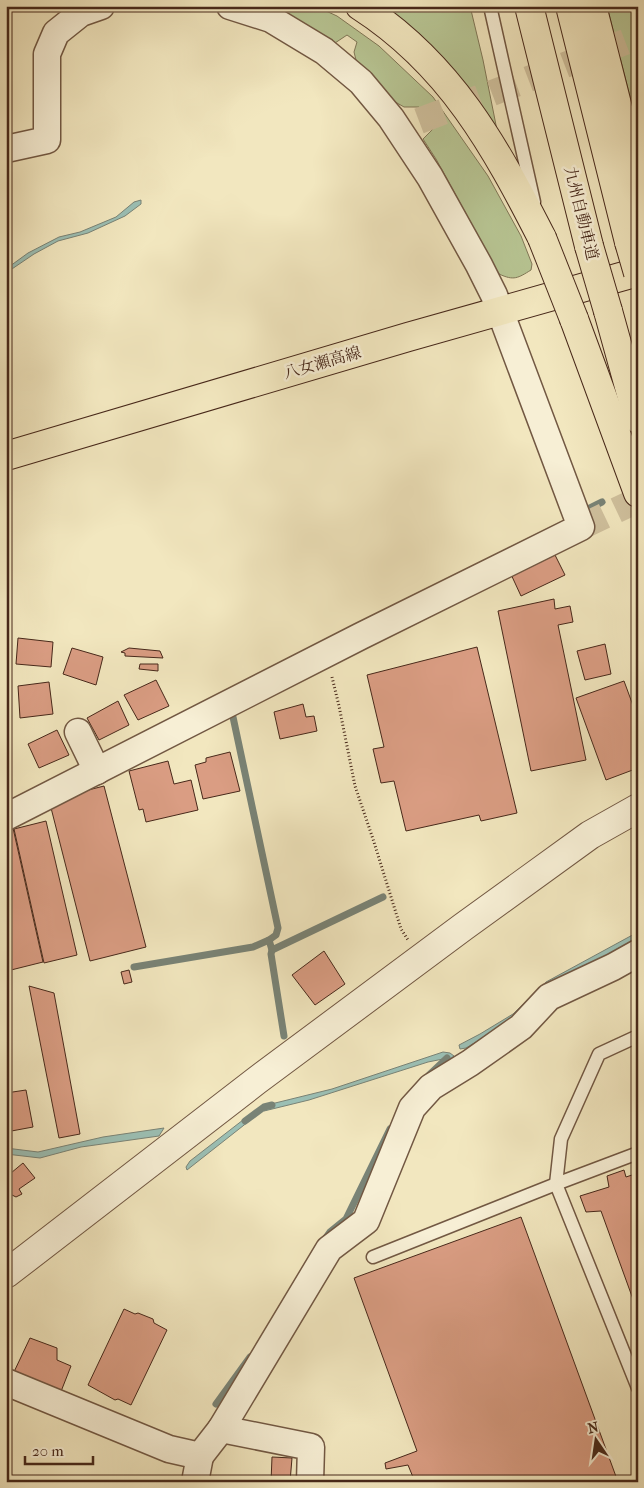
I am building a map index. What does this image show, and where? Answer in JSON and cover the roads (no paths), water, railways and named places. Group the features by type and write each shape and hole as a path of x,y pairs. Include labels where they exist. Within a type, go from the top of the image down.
{"main road":[{"path":"360,6 381,20 418,51 448,83 474,118 507,172 542,238 638,493"},
{"name":"九州自動車道","path":"529,6 589,246 638,419"},
{"path":"570,6 638,273"},
{"path":"592,6 638,187"},
{"name":"八女瀬高線","path":"6,456 398,340 638,273"}],"street":[{"path":"6,149 47,140 47,54 56,33 81,12 101,6"},
{"path":"6,817 361,636 581,528 501,312 480,265 430,177 409,125 324,51 271,19 230,6"},
{"path":"78,732 97,771"},
{"path":"6,1274 252,1085 463,927 590,835 638,808"},
{"path":"195,1482 200,1456 220,1430 329,1249 366,1221 412,1108 431,1087 470,1063 521,1027 549,997 638,953"},
{"path":"6,1382 169,1449 200,1456"},
{"path":"130,1421 180,1442 220,1430 311,1447 310,1482"}],"lane":[{"path":"490,6 542,238"},
{"path":"637,1387 556,1184 561,1139 599,1054 638,1036"},
{"path":"373,1257 638,1153"}],"water":[{"path":"141,200 141,204 125,216 88,233 58,241 34,254 6,273 6,269 28,253 59,237 80,232 116,217 134,202"},
{"path":"638,932 638,938 589,965 501,1027 466,1048 460,1049 459,1045 513,1014 546,982"},
{"path":"443,1052 454,1056 446,1062 443,1059 428,1062 309,1100 264,1111 263,1106 332,1089"},
{"path":"252,1113 253,1118 187,1170 186,1167 190,1161"},
{"path":"164,1128 159,1136 81,1147 40,1158 6,1154 6,1148 38,1152 103,1137"}],"waterway":[{"path":"588,509 602,502"},
{"path":"134,967 253,947 276,935 278,928 231,713"},
{"path":"272,950 383,897"},
{"path":"269,940 284,1036"},
{"path":"429,1075 447,1058"},
{"path":"245,1121 264,1107 272,1105"},
{"path":"325,1239 330,1232 346,1219 390,1129"},
{"path":"216,1404 250,1357"}],"tunnel":[{"path":"419,121 638,37"},
{"path":"581,527 638,500"}]}
